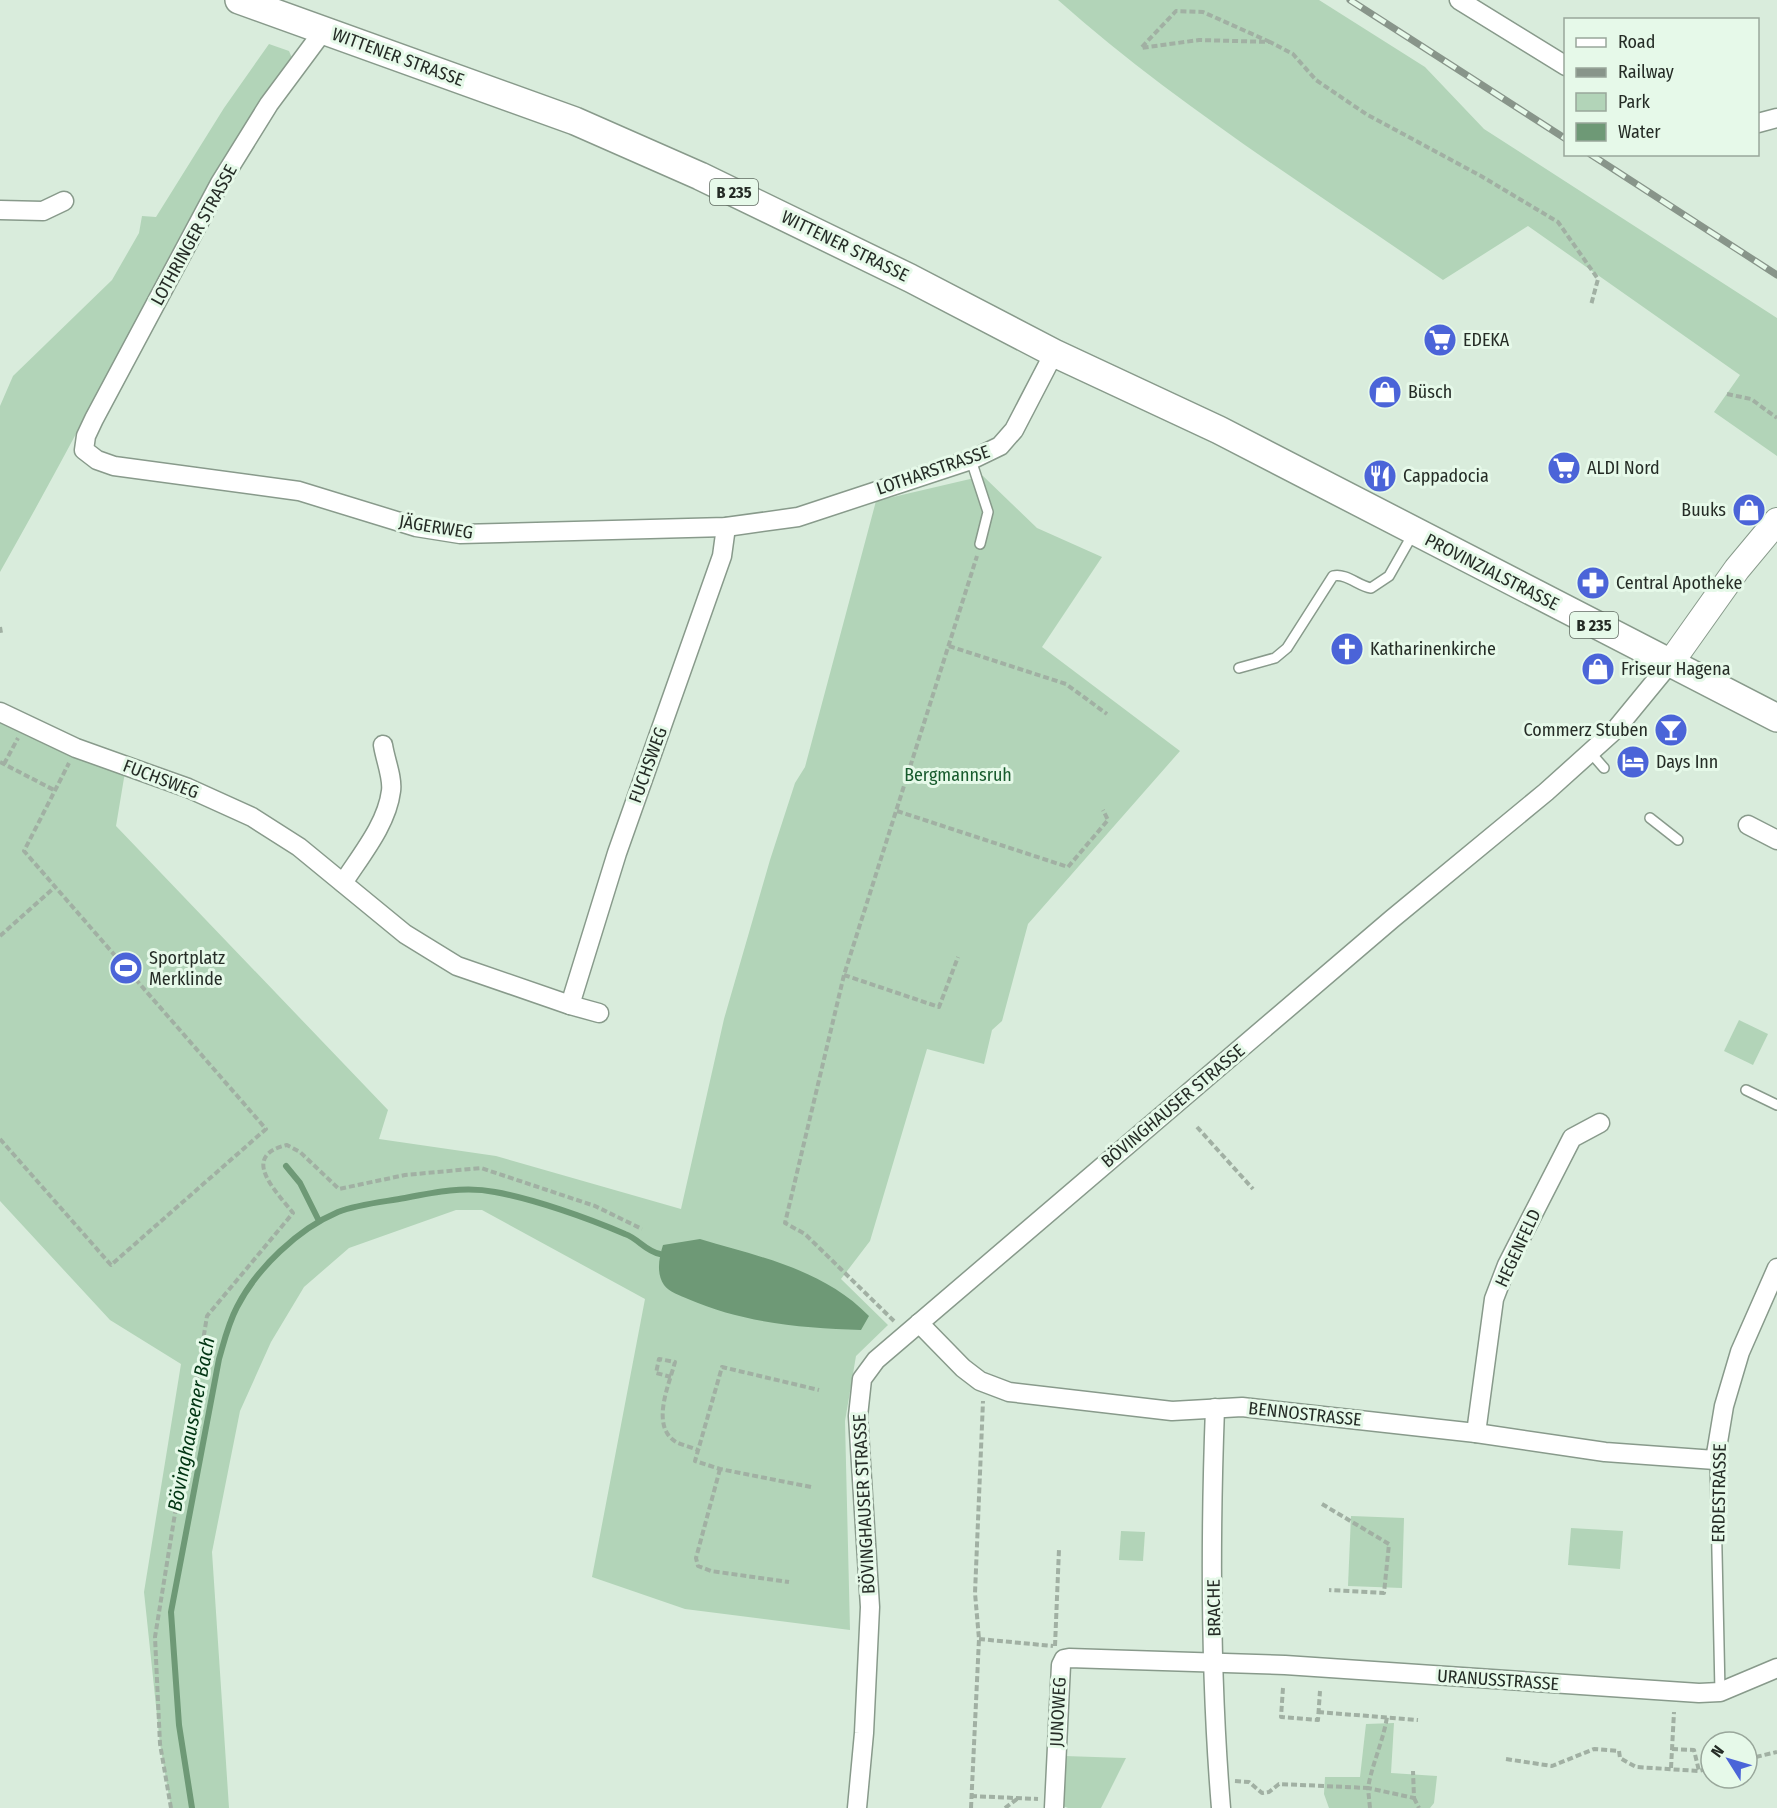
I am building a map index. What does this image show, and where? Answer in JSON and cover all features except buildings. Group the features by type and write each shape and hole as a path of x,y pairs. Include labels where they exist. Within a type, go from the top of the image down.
{"main road":[{"name":"WITTENER STRASSE","path":"240,0 575,121 621,140 910,278 1054,353 1164,403 1271,458"},
{"name":"PROVINZIALSTRASSE","path":"1271,458 1777,718"},
{"name":"BÖVINGHAUSER STRASSE","path":"1671,662 1737,569 1777,521"}],"street":[{"path":"1459,0 1564,65"},
{"name":"LOTHRINGER STRASSE","path":"84,450 86,436 94,419 220,183 269,104 324,30"},
{"path":"1759,123 1777,118"},
{"path":"0,210 43,211 64,201"},
{"name":"LOTHARSTRASSE","path":"798,517 971,460 1000,446 1014,430 1054,353"},
{"name":"JÄGERWEG","path":"84,450 97,460 114,466 299,491 416,527 460,534 726,527 798,517"},
{"name":"FUCHSWEG","path":"570,1005 617,853 722,556 726,527"},
{"name":"BÖVINGHAUSER STRASSE","path":"857,1808 870,1608 858,1416 862,1379 876,1360 912,1328 1616,729 1671,662"},
{"name":"FUCHSWEG","path":"0,712 76,748 188,788 252,817 299,847 405,934 458,966 598,1014"},
{"path":"343,883 386,812 392,790 383,745"},
{"path":"1748,825 1777,840"},
{"name":"HEGENFELD","path":"1476,1433 1494,1299 1507,1265 1572,1138 1600,1123"},
{"name":"ERDESTRASSE","path":"1715,1460 1724,1406 1740,1352 1777,1268"},
{"name":"BENNOSTRASSE","path":"912,1328 963,1368 989,1385 1009,1392 1163,1410 1242,1407 1476,1433 1605,1452 1715,1460"},
{"name":"BRACHE","path":"1215,1408 1212,1491 1214,1663 1221,1808"},
{"name":"JUNOWEG","path":"1054,1803 1061,1665 1059,1653 1214,1663"},
{"name":"URANUSSTRASSE","path":"1214,1663 1719,1692 1777,1668"}],"lane":[{"path":"971,460 988,512 981,544"},
{"path":"1239,669 1275,658 1287,648 1333,576 1345,576 1361,587 1371,588 1389,576 1414,532"},
{"path":"1590,752 1604,768"},
{"path":"1650,818 1678,840"},
{"path":"1746,1090 1777,1105"},
{"name":"ERDESTRASSE","path":"1715,1460 1719,1692"}],"path":[{"path":"1270,42 1199,40 1141,48 1176,11 1203,12 1270,42 1293,54 1316,80 1366,114 1481,176 1558,222 1598,279 1591,305"},
{"path":"1727,394 1751,399 1777,418"},
{"path":"912,1328 805,1234 785,1223 844,975 981,544"},
{"path":"0,627 1,633"},
{"path":"949,646 1066,684 1107,714"},
{"path":"19,737 2,763 54,790"},
{"path":"0,1139 111,1265 266,1130 24,851 76,748"},
{"path":"897,811 1068,867 1108,820 1103,810"},
{"path":"0,936 55,887"},
{"path":"844,975 939,1006 958,957"},
{"path":"1197,1127 1253,1189"},
{"path":"171,1808 160,1744 154,1637 207,1316 293,1213 264,1176 264,1160 273,1149 287,1145 300,1152 339,1189 405,1175 482,1168 595,1206 642,1229"},
{"path":"671,1377 656,1373 659,1359 675,1362 662,1411 664,1429 674,1441 698,1450"},
{"path":"811,1487 720,1470 695,1461 722,1367 819,1389"},
{"path":"971,1808 979,1640 975,1593 984,1399 989,1385"},
{"path":"720,1470 696,1558 698,1566 711,1571 789,1582"},
{"path":"1322,1504 1389,1544 1384,1593 1329,1590"},
{"path":"979,1640 1059,1653 1059,1549"},
{"path":"1283,1688 1281,1717 1318,1720 1320,1691"},
{"path":"1318,1712 1418,1720"},
{"path":"1671,1768 1674,1712"},
{"path":"1370,1808 1368,1788 1371,1769 1383,1741 1387,1717"},
{"path":"1506,1759 1552,1766 1594,1749 1618,1751 1620,1758 1636,1767 1699,1771 1694,1750 1672,1749"},
{"path":"1759,1756 1777,1752"},
{"path":"1413,1771 1414,1798 1419,1808"},
{"path":"1228,1781 1249,1782 1262,1793 1269,1792 1279,1784 1368,1788 1414,1798"},
{"path":"971,1796 1054,1803"},
{"path":"1005,1808 1017,1799"}],"green space":[{"path":"1058,0 1319,0 1425,67 1484,129 1777,318 1777,456 1714,412 1740,375 1528,226 1443,280 1197,111"},
{"path":"269,44 289,51 292,58 269,88 208,185 0,572 0,406 13,376 112,280 139,233 142,216 156,217 224,108"},
{"name":"Bergmannsruh","path":"983,476 1037,528 1102,557 1042,647 1180,751 1028,924 1002,1021 992,1030 984,1064 927,1049 870,1241 841,1279 888,1325 856,1356 845,1421 850,1630 685,1609 592,1577 645,1299 482,1210 456,1210 349,1248 304,1287 271,1342 240,1411 212,1552 229,1808 171,1808 160,1744 144,1592 181,1364 110,1320 0,1201 0,712 126,766 116,826 388,1110 379,1139 496,1156 681,1209 724,1019 770,860 795,783 805,767 876,501"},
{"path":"1739,1020 1768,1034 1753,1065 1724,1051"},
{"path":"1351,1516 1404,1518 1402,1588 1348,1586"},
{"path":"1571,1528 1623,1531 1620,1569 1568,1565"},
{"path":"1121,1531 1145,1532 1143,1561 1119,1560"},
{"path":"1394,1723 1391,1773 1437,1776 1434,1803 1430,1808 1329,1808 1324,1794 1325,1777 1360,1777 1366,1724"},
{"path":"1064,1756 1126,1758 1101,1808 1068,1808 1060,1805"}],"water":[{"path":"700,1239 768,1259 811,1276 851,1300 869,1316 861,1330 795,1326 730,1314 672,1292 664,1285 660,1276 659,1260 663,1245"}],"waterway":[{"path":"286,1166 300,1183 319,1221"},
{"name":"Bövinghausener Bach","path":"192,1808 179,1725 171,1612 219,1359 237,1307 245,1292 267,1264 294,1239 323,1219 338,1212 354,1207 461,1190 484,1190 527,1199 630,1236 660,1254"}],"railway":[{"path":"1350,0 1564,138"},
{"path":"1593,156 1777,275"}],"place":[{"name":"EDEKA","path":"1440,340"},
{"name":"Büsch","path":"1385,392"},
{"name":"ALDI Nord","path":"1564,468"},
{"name":"Cappadocia","path":"1380,476"},
{"name":"Buuks","path":"1749,510"},
{"name":"Central Apotheke","path":"1593,583"},
{"name":"Katharinenkirche","path":"1347,649"},
{"name":"Friseur Hagena","path":"1598,669"},
{"name":"Commerz Stuben","path":"1671,730"},
{"name":"Days Inn","path":"1633,762"},
{"name":"Sportplatz Merklinde","path":"126,968"}]}
